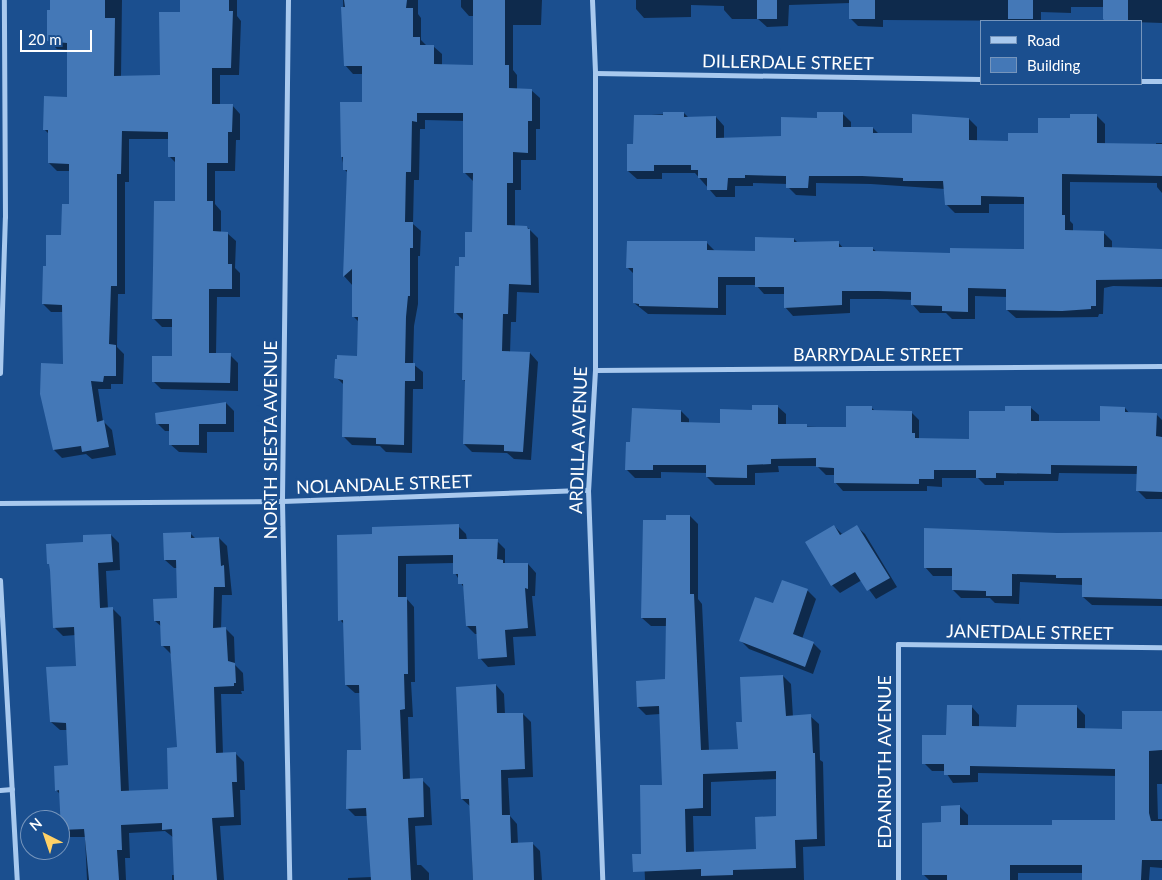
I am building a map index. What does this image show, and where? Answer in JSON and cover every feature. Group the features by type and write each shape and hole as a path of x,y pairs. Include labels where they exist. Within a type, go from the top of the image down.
{"street":[{"path":"0,373 4,0"},
{"name":"NORTH SIESTA AVENUE","path":"288,0 282,501 289,880"},
{"name":"ARDILLA AVENUE","path":"592,0 595,73 595,370 588,490 602,880"},
{"name":"DILLERDALE STREET","path":"595,73 980,78"},
{"path":"1142,81 1162,81"},
{"name":"BARRYDALE STREET","path":"595,370 1162,366"},
{"name":"NOLANDALE STREET","path":"0,503 282,501 588,490"},
{"path":"0,580 17,880"},
{"name":"JANETDALE STREET","path":"898,644 1162,647"},
{"name":"EDANRUTH AVENUE","path":"898,644 898,880"},
{"path":"0,790 12,789"}],"building":[{"path":"50,0 105,0 105,18 115,18 114,76 160,75 159,12 180,12 180,0 229,0 229,11 233,11 231,68 212,68 212,104 233,104 232,132 228,132 228,163 207,163 207,201 213,201 213,231 228,232 228,264 232,264 232,289 209,289 209,353 231,353 230,383 152,382 152,356 172,356 172,319 152,319 154,201 175,201 175,157 168,157 168,132 122,131 121,174 117,174 117,286 111,286 109,344 116,345 116,376 104,376 103,382 91,381 97,422 104,420 109,447 82,452 81,446 53,450 40,394 41,363 63,364 62,305 42,304 43,266 46,266 46,235 61,235 62,204 69,204 69,164 48,163 48,130 43,130 44,96 67,97 67,43 47,41 47,10 50,10"},
{"path":"344,0 407,0 406,8 413,8 413,37 420,37 420,45 434,45 434,64 473,65 473,0 505,0 505,65 509,65 509,88 532,89 532,121 528,121 528,153 513,152 513,183 507,183 507,225 527,226 530,229 531,285 509,284 508,314 503,314 502,351 530,352 523,452 504,451 504,445 463,444 465,380 462,380 463,313 454,313 455,266 459,266 459,257 465,257 465,232 472,232 473,173 463,173 463,113 417,113 417,122 412,121 411,172 406,172 405,222 413,222 413,248 410,248 410,296 408,296 406,317 405,363 415,363 415,381 405,381 404,445 376,444 376,438 342,437 343,380 334,378 335,359 337,359 337,355 357,356 358,317 352,317 352,269 343,277 347,170 343,170 343,157 341,157 340,102 362,102 362,66 344,66 341,7 345,7"},
{"path":"757,0 777,0 777,19 757,19"},
{"path":"849,0 875,0 875,19 849,19"},
{"path":"1008,0 1033,0 1033,19 1008,19"},
{"path":"1103,0 1128,0 1128,20 1103,19"},
{"path":"663,112 684,112 684,117 716,116 716,138 781,136 781,117 817,118 817,112 843,112 843,127 873,127 873,133 912,133 912,114 969,118 969,140 1008,141 1008,133 1038,133 1038,118 1070,118 1070,114 1097,114 1097,143 1162,144 1162,176 1062,174 1062,215 1065,215 1065,230 1104,231 1104,247 1162,249 1162,279 1096,280 1096,306 1091,306 1091,309 1062,311 1006,310 1006,289 968,288 968,312 942,311 942,306 911,305 911,292 878,291 842,291 842,305 784,308 784,287 755,287 755,277 718,277 718,308 639,306 639,304 633,303 633,268 626,268 627,241 707,241 707,250 755,251 755,237 794,238 794,242 839,241 839,247 873,247 873,251 950,253 950,248 1024,249 1024,197 981,196 981,205 945,205 943,181 903,181 903,178 862,176 809,176 808,188 786,188 786,176 745,175 745,178 728,178 727,190 707,190 707,178 698,178 698,170 691,170 691,165 654,165 654,171 627,171 627,144 633,144 634,115 663,115"},
{"path":"226,402 226,424 199,424 199,445 169,445 169,424 156,424 155,413"},
{"path":"752,405 778,405 778,424 807,424 807,427 846,427 846,406 872,406 872,410 912,411 912,433 915,433 915,438 969,439 969,411 1005,411 1005,406 1031,406 1031,421 1100,421 1100,406 1125,407 1125,412 1157,413 1156,436 1162,437 1162,492 1136,491 1137,466 1051,465 1051,474 996,473 996,478 976,478 976,470 934,470 934,479 919,479 919,484 834,483 834,468 816,467 816,458 771,459 771,464 747,465 747,478 706,477 706,465 653,465 653,470 625,470 626,442 630,442 632,408 681,410 681,422 720,423 720,409 752,410"},
{"path":"666,515 690,515 690,594 694,594 701,750 738,749 736,722 742,722 740,677 783,675 786,716 811,714 813,753 815,753 817,839 795,840 796,868 733,870 733,875 701,876 701,869 633,872 632,854 641,854 640,785 662,785 659,706 637,707 636,681 665,679 666,618 641,618 643,520 666,520","holes":["776,771 776,816 755,817 756,849 686,852 685,809 703,808 703,774"]},
{"path":"459,524 459,539 498,539 497,559 503,560 503,563 528,563 528,589 525,588 528,628 505,630 507,657 478,659 476,626 466,626 463,584 458,584 458,574 453,574 453,555 398,556 398,597 407,597 408,674 404,674 405,709 400,710 403,779 423,778 424,817 408,818 411,880 371,880 366,808 346,809 347,750 361,750 359,685 345,685 343,620 338,621 337,535 372,534 372,527"},
{"path":"834,525 840,535 857,525 890,578 867,591 855,572 831,586 805,542"},
{"path":"924,528 1057,533 1162,532 1162,599 1082,597 1082,578 1056,578 1056,575 1012,574 1012,596 986,596 986,591 952,590 952,568 924,568"},
{"path":"191,532 191,538 219,537 221,566 224,565 225,587 214,587 213,628 226,627 228,661 235,663 236,683 234,683 234,686 214,687 216,753 236,752 237,782 232,782 234,817 212,818 217,880 174,880 172,829 162,830 162,823 121,825 122,850 117,850 119,880 89,880 84,829 70,830 70,810 60,810 59,790 55,791 54,766 68,765 66,723 50,722 46,667 76,666 74,627 53,628 50,570 49,564 47,564 46,544 83,542 83,535 111,534 113,562 98,563 100,608 113,607 121,791 168,789 167,748 177,747 170,646 161,646 160,621 154,621 153,599 177,598 176,560 164,560 163,533"},
{"path":"782,580 808,589 793,634 814,642 805,667 739,641 755,597 773,603"},
{"path":"496,684 497,713 523,713 525,769 501,770 502,815 510,815 511,843 533,842 534,880 473,880 469,799 461,799 456,687"},
{"path":"947,705 972,705 972,726 1016,727 1017,705 1077,705 1077,728 1122,729 1122,711 1162,711 1162,750 1149,751 1149,813 1151,821 1162,821 1162,860 1142,860 1141,880 1082,880 1082,865 1010,865 1010,880 947,880 947,875 922,875 922,823 941,822 941,806 960,805 960,825 1052,825 1052,820 1115,820 1115,769 970,766 970,775 944,775 944,764 922,764 922,735 946,735"}]}
